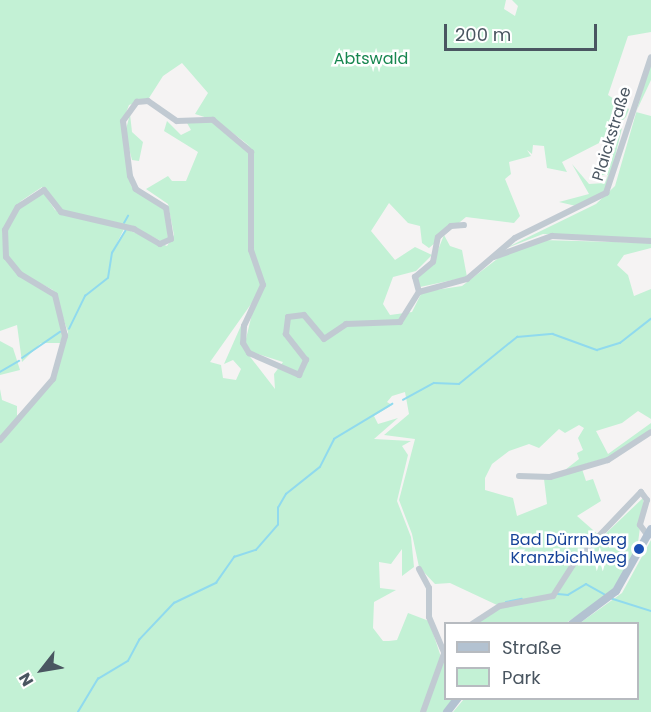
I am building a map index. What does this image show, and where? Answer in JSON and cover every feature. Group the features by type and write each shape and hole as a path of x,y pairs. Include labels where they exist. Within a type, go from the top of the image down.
{"main road":[{"path":"576,622 630,574 650,532"},
{"path":"447,712 458,700"}],"street":[{"name":"Plaickstraße","path":"500,250 609,191 651,57"},
{"path":"0,440 53,379 66,333 55,295 20,274 6,257 5,230 18,207 44,190 64,214 128,228 160,244 171,239 166,208 136,189 130,176 123,121 137,102 149,102 177,122 213,120 251,152 251,250 263,285 244,326 243,343 249,353 299,375 306,360 286,334 288,316 304,315 324,339 346,324 400,322 419,292 464,281 500,250 552,237 651,241"},
{"path":"419,292 415,277 433,262 438,237 451,226 464,225"},
{"path":"519,476 550,477 608,460 651,432"},
{"path":"475,622 500,606 553,596 576,560 643,492 647,500 640,525 650,532"},
{"path":"418,569 429,586 429,615 444,650"},
{"path":"423,712 444,655"}],"green space":[{"name":"Abtswald","path":"0,0 506,0 504,9 515,16 518,6 512,0 651,0 651,32 628,36 608,95 629,109 626,117 601,142 562,162 567,172 547,168 544,146 533,145 532,154 527,150 531,156 509,162 511,174 505,179 520,216 514,223 466,217 429,248 422,243 420,226 408,223 389,203 371,231 395,260 415,247 432,255 416,271 393,277 383,304 390,315 412,312 422,292 462,286 501,256 541,240 651,243 651,248 624,255 617,265 628,275 634,296 651,289 651,419 638,411 622,423 596,431 608,454 651,423 651,429 613,456 565,470 579,459 577,453 583,450 578,438 584,428 579,425 565,433 559,429 539,448 529,444 509,451 492,464 485,478 485,490 513,498 517,516 547,504 544,479 582,469 586,481 593,479 601,501 577,516 601,537 578,560 644,497 636,558 607,596 568,622 476,622 501,607 551,599 497,605 450,583 435,584 419,567 412,534 399,500 415,439 384,435 409,414 405,392 392,396 387,402 392,405 374,416 378,424 398,418 374,439 411,441 402,446 408,455 397,501 411,537 414,567 402,576 402,549 391,564 379,562 380,588 396,590 374,602 373,628 383,641 397,640 408,613 429,621 441,657 421,712 0,712 0,389 2,400 17,406 17,416 56,376 68,332 53,290 21,273 8,256 6,232 15,212 43,192 55,210 124,229 114,249 126,229 167,246 174,235 168,204 146,189 168,176 172,181 186,181 198,152 164,131 167,121 181,135 191,130 187,123 210,120 251,147 217,121 195,114 208,93 182,63 163,76 149,98 129,105 122,123 131,186 165,209 168,238 161,241 135,228 61,210 42,187 21,201 4,227 4,257 17,274 53,294 64,335 60,343 41,343 22,362 17,325 0,331","holes":["256,297 245,343 252,352 283,362 274,374 275,389 241,345 243,321 224,364 233,360 241,369 236,380 223,378 221,365 210,362"]},
{"path":"651,61 651,80 637,110"},
{"path":"636,112 651,116 651,239 543,234 504,249 596,204 615,186"},
{"path":"130,114 132,132 143,142 139,161 132,160 125,133"},
{"path":"622,128 607,190 576,206 559,202 589,194 572,164 589,184 605,183 608,175 601,175 611,154 606,142"},
{"path":"444,235 450,246 462,250 467,277 420,287 417,276 432,265"},
{"path":"0,341 13,348 20,370 0,375"},
{"path":"651,540 651,712 453,712 463,700 639,700 639,622 581,622 622,593"},
{"path":"444,656 444,700 454,700 444,712 424,712"}],"waterway":[{"path":"124,223 128,216"},
{"path":"69,329 85,296 108,278 112,253 125,231"},
{"path":"403,400 434,383 459,384 517,337 553,334 597,350 620,343 651,319"},
{"path":"22,358 60,332"},
{"path":"0,372 19,361"},
{"path":"78,712 98,679 128,661 139,640 174,603 216,583 234,557 256,550 278,525 278,508 286,494 320,467 334,439 392,404"},
{"path":"558,594 568,595 586,584 606,595"},
{"path":"610,598 651,611"},
{"path":"506,602 522,599"}],"place":[{"name":"Bad Dürrnberg Kranzbichlweg","path":"639,549"}]}
